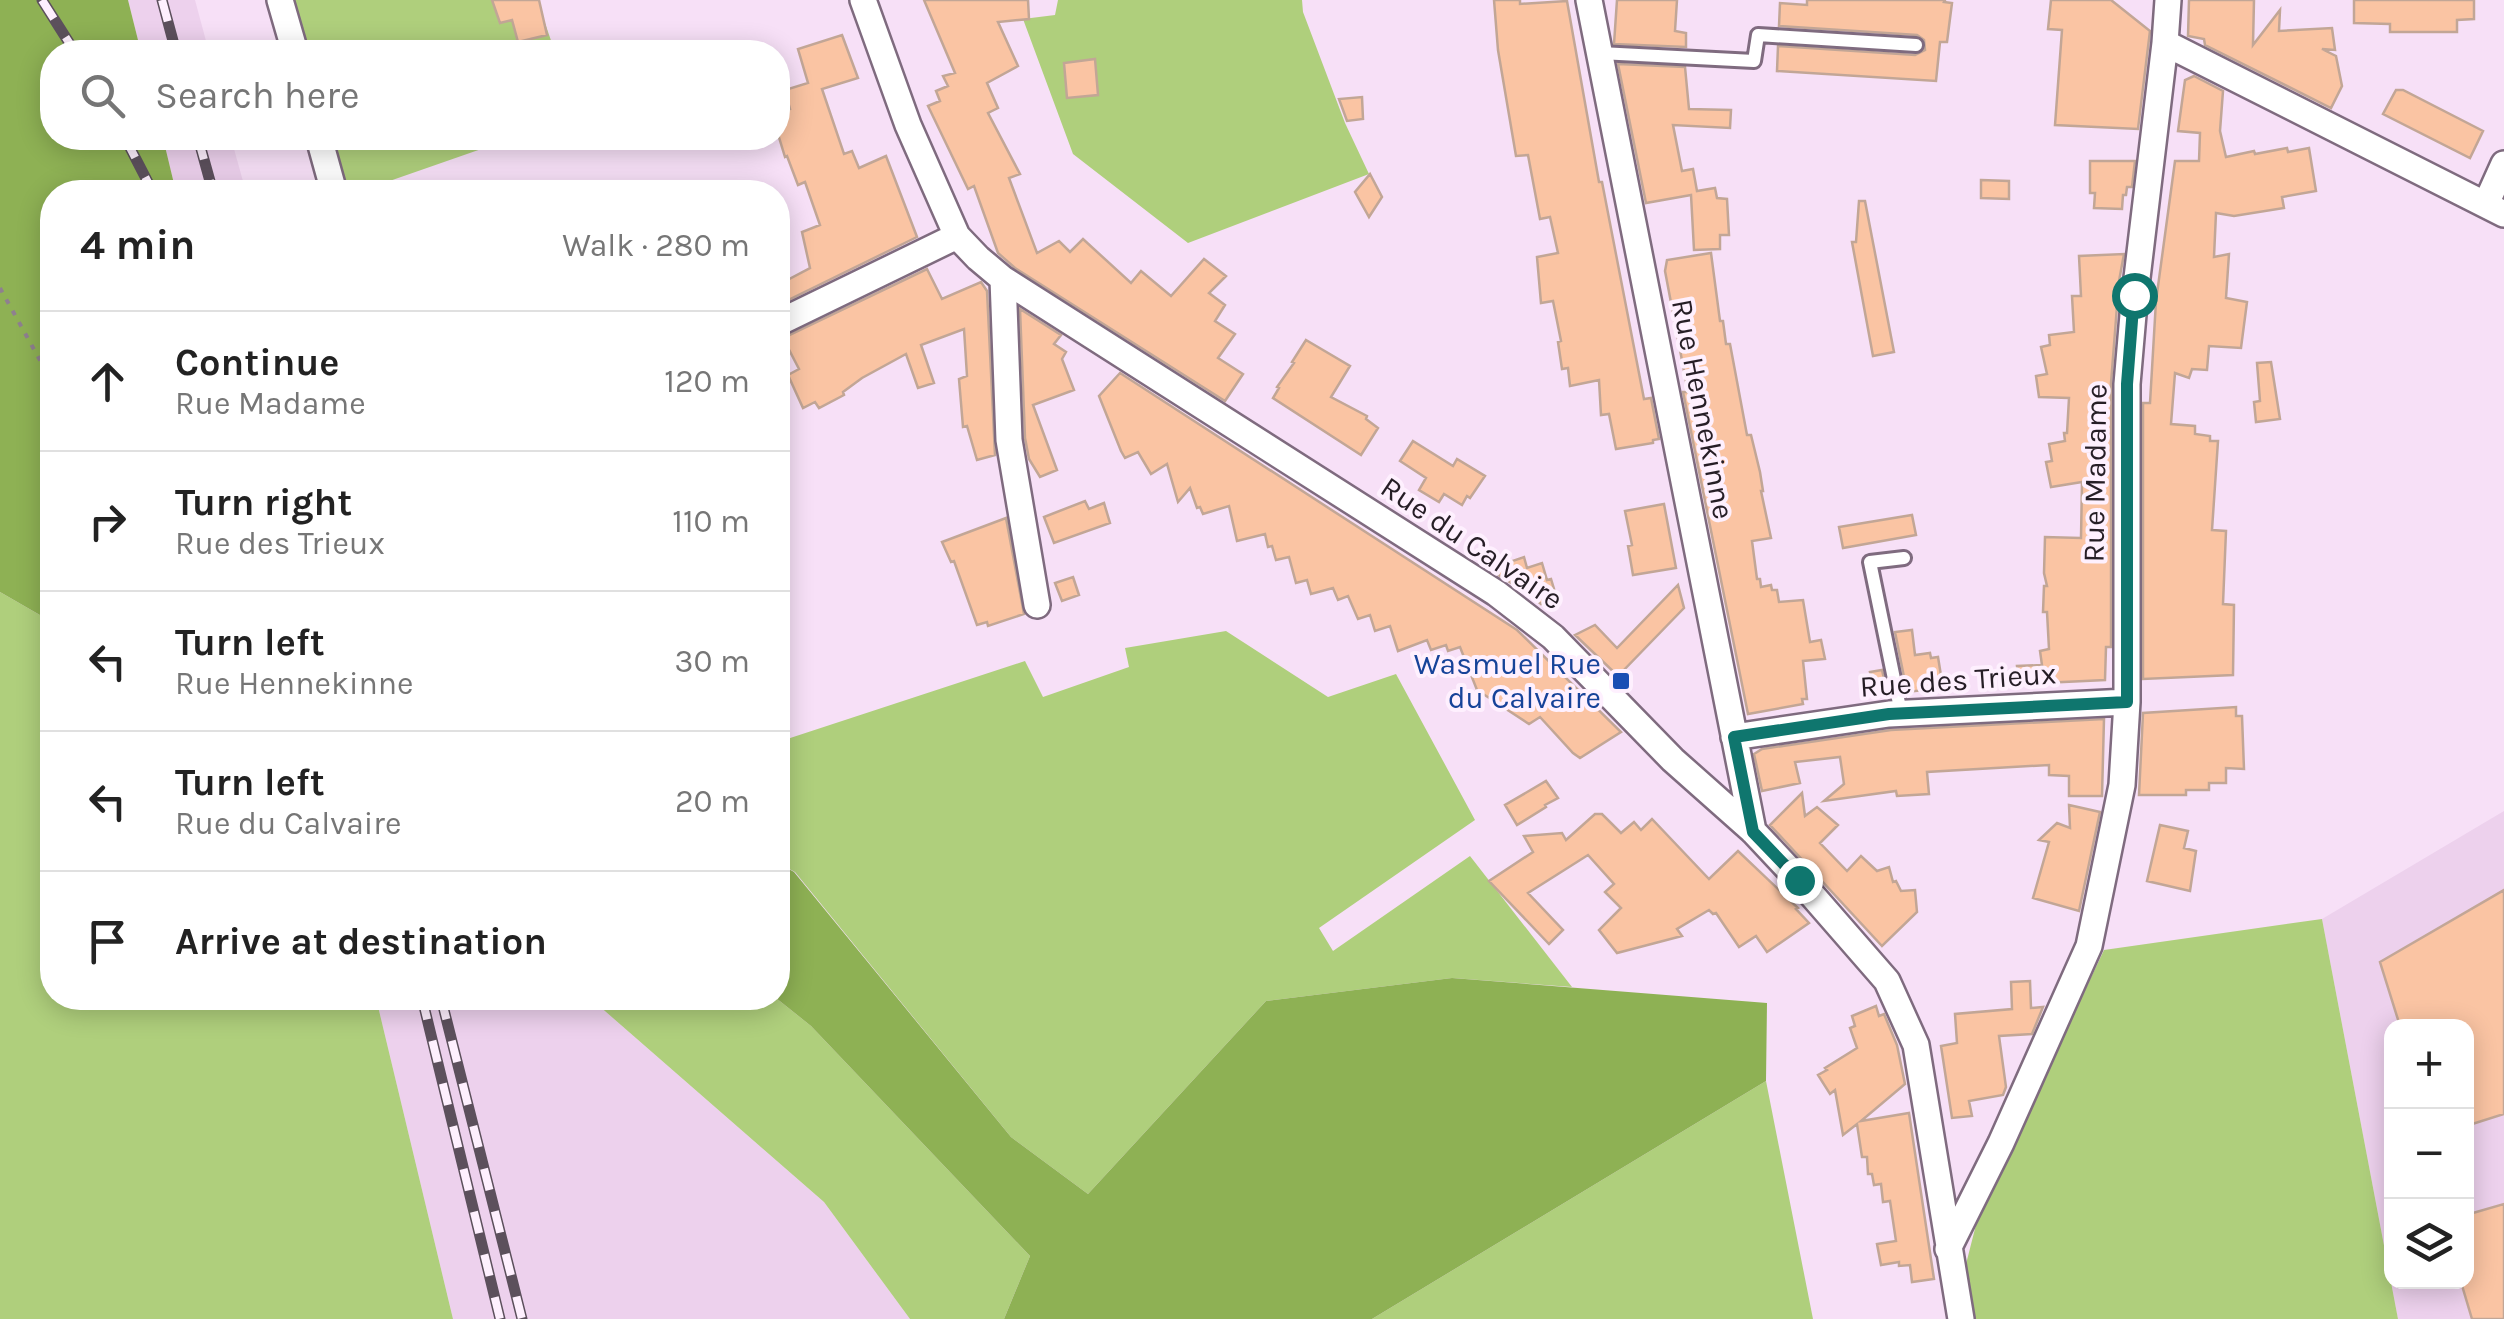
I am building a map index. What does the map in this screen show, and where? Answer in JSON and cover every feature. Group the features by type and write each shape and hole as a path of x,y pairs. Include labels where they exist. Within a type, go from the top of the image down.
{"street":[{"path":"280,0 292,40"},
{"name":"Rue Hennekinne","path":"1589,0 1753,832"},
{"path":"790,317 957,236 908,125 865,1"},
{"name":"Rue Madame","path":"1948,1249 2001,1143 2090,946 2122,785 2127,702 2127,384 2165,43 2161,5"},
{"path":"2165,43 2495,209 2504,164"},
{"path":"322,150 331,180"},
{"name":"Rue du Calvaire","path":"957,236 1003,279 1496,593 1553,637 1674,760 1753,832 1888,981 1916,1045 1961,1319"},
{"path":"1003,279 1009,440 1037,606"},
{"name":"Rue des Trieux","path":"1734,737 1901,713 2127,702"}],"lane":[{"path":"1600,54 1754,61 1758,35 1916,44"},
{"path":"1901,713 1870,562 1904,558"}],"path":[{"path":"0,288 40,360"}],"shaded area":[{"path":"128,0 195,0 206,40 138,40"},
{"path":"166,150 234,150 243,180 173,180"},
{"path":"2504,811 2504,1319 2398,1319 2392,1289 2474,1289 2474,1019 2384,1019 2384,1245 2322,919"},
{"path":"379,1010 604,1010 824,1202 910,1319 453,1319"}],"green space":[{"path":"0,0 128,0 138,40 40,40 40,150 166,150 173,180 40,180 40,615 0,592"},
{"path":"292,0 537,0 551,40 303,40"},
{"path":"1058,0 1302,0 1303,12 1345,123 1369,174 1188,243 1073,154 1023,19 1055,15"},
{"path":"330,150 479,150 392,180 338,180"},
{"path":"0,592 40,615 40,1010 379,1010 453,1319 0,1319"},
{"path":"1226,631 1328,697 1396,674 1475,820 1319,928 1333,951 1470,856 1572,987 1452,978 1266,1001 1088,1194 1011,1137 790,869 790,738 1025,661 1043,697 1129,667 1125,648"},
{"path":"790,870 1011,1137 1088,1194 1266,1001 1452,978 1767,1003 1766,1081 1372,1319 1004,1319 1030,1256 811,1026 790,1009"},
{"path":"2322,919 2384,1245 2384,1289 2392,1289 2398,1319 1974,1319 1966,1264 1978,1217 2104,950"},
{"path":"790,1009 811,1026 1030,1256 1004,1319 910,1319 824,1202 604,1010"},
{"path":"1766,1081 1813,1319 1372,1319"}],"building":[{"path":"492,0 539,0 547,35 517,40 512,20 500,23"},
{"path":"924,0 1028,0 1029,19 998,22 1018,66 987,83 998,108 988,113 1020,174 1009,178 1037,253 1059,241 1070,252 1083,239 1131,283 1141,271 1171,296 1204,259 1226,276 1209,293 1225,305 1215,321 1235,334 1218,358 1243,374 1225,401 1015,268 998,253 974,186 968,189 928,106 940,101 936,91 948,86 943,76 955,73"},
{"path":"1494,0 1520,0 1520,4 1567,1 1644,399 1651,398 1659,439 1653,443 1616,449 1609,414 1601,415 1599,380 1570,386 1568,368 1562,369 1553,301 1541,303 1537,257 1558,253 1550,217 1540,219 1528,155 1516,156 1498,50"},
{"path":"1617,0 1677,0 1675,31 1686,33 1686,47 1614,44"},
{"path":"1807,0 1952,3 1947,42 1940,42 1936,81 1777,71 1778,46 1915,55 1925,50 1924,40 1917,35 1779,26 1780,3 1807,5"},
{"path":"2051,0 2111,0 2150,31 2138,129 2055,125 2062,30 2048,29"},
{"path":"2189,0 2254,0 2253,45 2280,10 2279,31 2332,28 2335,50 2322,49 2336,56 2342,86 2331,108 2205,45 2204,39 2188,36"},
{"path":"2354,0 2474,0 2474,19 2457,20 2457,32 2390,32 2390,24 2354,23"},
{"path":"842,35 858,78 822,89 844,154 852,151 859,168 886,156 917,237 790,299 790,279 810,268 802,232 820,225 805,182 798,185 783,150 790,150 790,88 808,83 798,49"},
{"path":"1095,59 1098,95 1067,98 1064,63"},
{"path":"1618,64 1685,67 1689,109 1731,110 1730,128 1673,125 1682,171 1693,169 1697,191 1715,188 1717,198 1727,199 1729,235 1720,235 1720,249 1694,250 1691,195 1646,203"},
{"path":"2194,76 2223,91 2220,131 2226,157 2309,148 2316,191 2282,197 2284,208 2234,216 2216,213 2214,257 2229,254 2226,298 2247,302 2241,348 2209,346 2207,370 2192,369 2189,378 2175,373 2171,424 2195,426 2195,434 2218,441 2212,530 2226,531 2223,604 2234,605 2233,675 2143,679 2143,403 2150,403 2156,301 2175,161 2199,161 2200,133 2178,131 2185,80"},
{"path":"2396,90 2483,131 2470,158 2383,114"},
{"path":"1362,97 1363,119 1347,121 1339,99"},
{"path":"2090,161 2135,161 2132,187 2127,187 2123,195 2122,209 2094,208"},
{"path":"1370,174 1382,197 1369,217 1355,192"},
{"path":"1981,180 2009,181 2009,199 1981,198"},
{"path":"1859,201 1865,201 1894,352 1873,356 1852,242 1856,242"},
{"path":"1711,253 1720,321 1726,344 1730,344 1771,538 1752,541 1757,579 1761,587 1771,585 1772,590 1777,590 1779,602 1803,600 1810,642 1821,640 1825,659 1803,661 1807,699 1802,699 1803,704 1748,714 1683,392 1688,392 1665,271 1667,260"},
{"path":"2124,254 2111,383 2111,647 2106,647 2105,680 2019,684 2017,666 2042,665 2040,651 2049,649 2047,612 2043,612 2047,586 2045,537 2081,538 2082,482 2051,487 2046,462 2052,461 2049,444 2065,441 2069,398 2039,397 2036,376 2047,374 2041,347 2050,345 2049,335 2074,332 2072,296 2081,296 2079,256"},
{"path":"927,269 942,299 981,282 987,291 995,455 977,460 967,426 963,427 959,379 967,376 964,329 921,345 934,383 918,388 906,354 819,408 815,402 803,408 790,379 790,374 799,369 790,352 790,335"},
{"path":"1020,309 1061,335 1054,344 1066,352 1062,359 1074,390 1033,405 1057,470 1040,477 1029,459 1025,438"},
{"path":"1306,340 1350,366 1331,397 1367,416 1378,428 1361,455 1273,398"},
{"path":"2271,362 2280,419 2256,422 2254,402 2260,401 2257,363"},
{"path":"1120,373 1517,630 1621,732 1580,758 1540,717 1529,724 1477,690 1460,647 1448,651 1446,645 1431,650 1427,640 1398,651 1390,626 1375,631 1370,615 1358,619 1348,596 1338,600 1333,588 1311,594 1307,580 1296,583 1289,557 1276,560 1265,534 1237,541 1229,506 1203,514 1190,488 1178,502 1167,464 1151,474 1138,452 1125,458 1121,451 1099,396"},
{"path":"1413,441 1453,466 1457,459 1485,476 1470,498 1467,496 1462,505 1444,494 1439,502 1419,490 1426,478 1400,461"},
{"path":"1085,501 1089,509 1104,503 1110,523 1054,543 1044,517"},
{"path":"1664,504 1676,568 1633,575 1625,511"},
{"path":"1912,515 1916,535 1843,548 1839,527"},
{"path":"1006,518 1024,614 988,626 987,622 977,625 954,561 951,562 942,542"},
{"path":"1524,557 1527,568 1542,563 1557,599 1541,604 1489,569"},
{"path":"1073,577 1079,595 1062,601 1055,583"},
{"path":"1678,585 1684,608 1618,676 1575,635 1595,625 1617,648"},
{"path":"1912,630 1915,655 1930,653 1931,658 1938,657 1943,688 1907,692 1895,632"},
{"path":"1882,670 1887,692 1875,694 1870,672"},
{"path":"2236,707 2236,716 2242,716 2244,769 2226,768 2226,783 2209,783 2209,790 2186,790 2186,795 2139,795 2143,713"},
{"path":"2104,719 2102,796 2069,796 2069,776 2049,775 2049,765 1927,772 1929,794 1897,796 1896,791 1824,801 1844,784 1840,757 1795,762 1800,783 1762,791 1754,754 1762,749 1891,730"},
{"path":"1546,781 1558,798 1517,825 1505,805"},
{"path":"1802,793 1805,816 1817,807 1838,825 1820,843 1847,871 1861,856 1877,871 1889,867 1893,882 1901,891 1915,890 1917,912 1882,946 1770,825"},
{"path":"2069,805 2100,812 2079,911 2033,898 2049,842 2039,840 2057,823 2070,828"},
{"path":"1595,814 1602,814 1621,833 1634,822 1641,830 1652,819 1709,879 1738,851 1809,923 1767,952 1756,936 1739,947 1716,913 1709,910 1677,929 1682,936 1617,953 1599,930 1621,908 1605,892 1614,884 1588,855 1528,893 1563,930 1549,944 1489,881 1533,852 1524,836 1562,833 1566,840"},
{"path":"2160,825 2188,831 2184,848 2196,851 2190,891 2147,881"},
{"path":"2504,890 2504,1114 2474,1123 2474,1019 2398,1019 2380,962"},
{"path":"2030,981 2031,1008 2043,1007 2032,1034 1999,1036 2006,1087 2003,1095 1969,1101 1972,1116 1952,1118 1941,1046 1957,1043 1955,1014 2012,1009 2011,982"},
{"path":"1876,1006 1879,1016 1884,1014 1897,1045 1905,1084 1861,1121 1909,1113 1934,1279 1912,1282 1910,1265 1881,1265 1877,1244 1896,1241 1890,1201 1883,1202 1881,1184 1874,1185 1872,1174 1868,1174 1857,1124 1843,1135 1835,1090 1830,1094 1818,1075 1857,1048 1850,1028 1855,1026 1852,1016"},
{"path":"2504,1204 2504,1319 2472,1319 2463,1289 2474,1289 2474,1213"}],"railway":[{"path":"42,0 67,40"},
{"path":"162,0 173,40"},
{"path":"131,150 147,180"},
{"path":"201,150 210,180"},
{"path":"425,1010 500,1319"},
{"path":"444,1010 522,1319"}],"place":[{"name":"Wasmuel Rue du Calvaire","path":"1621,681"}],"route":[{"path":"1799,880 1753,832 1734,737 1889,714 2127,702 2127,384 2134,295"}]}
